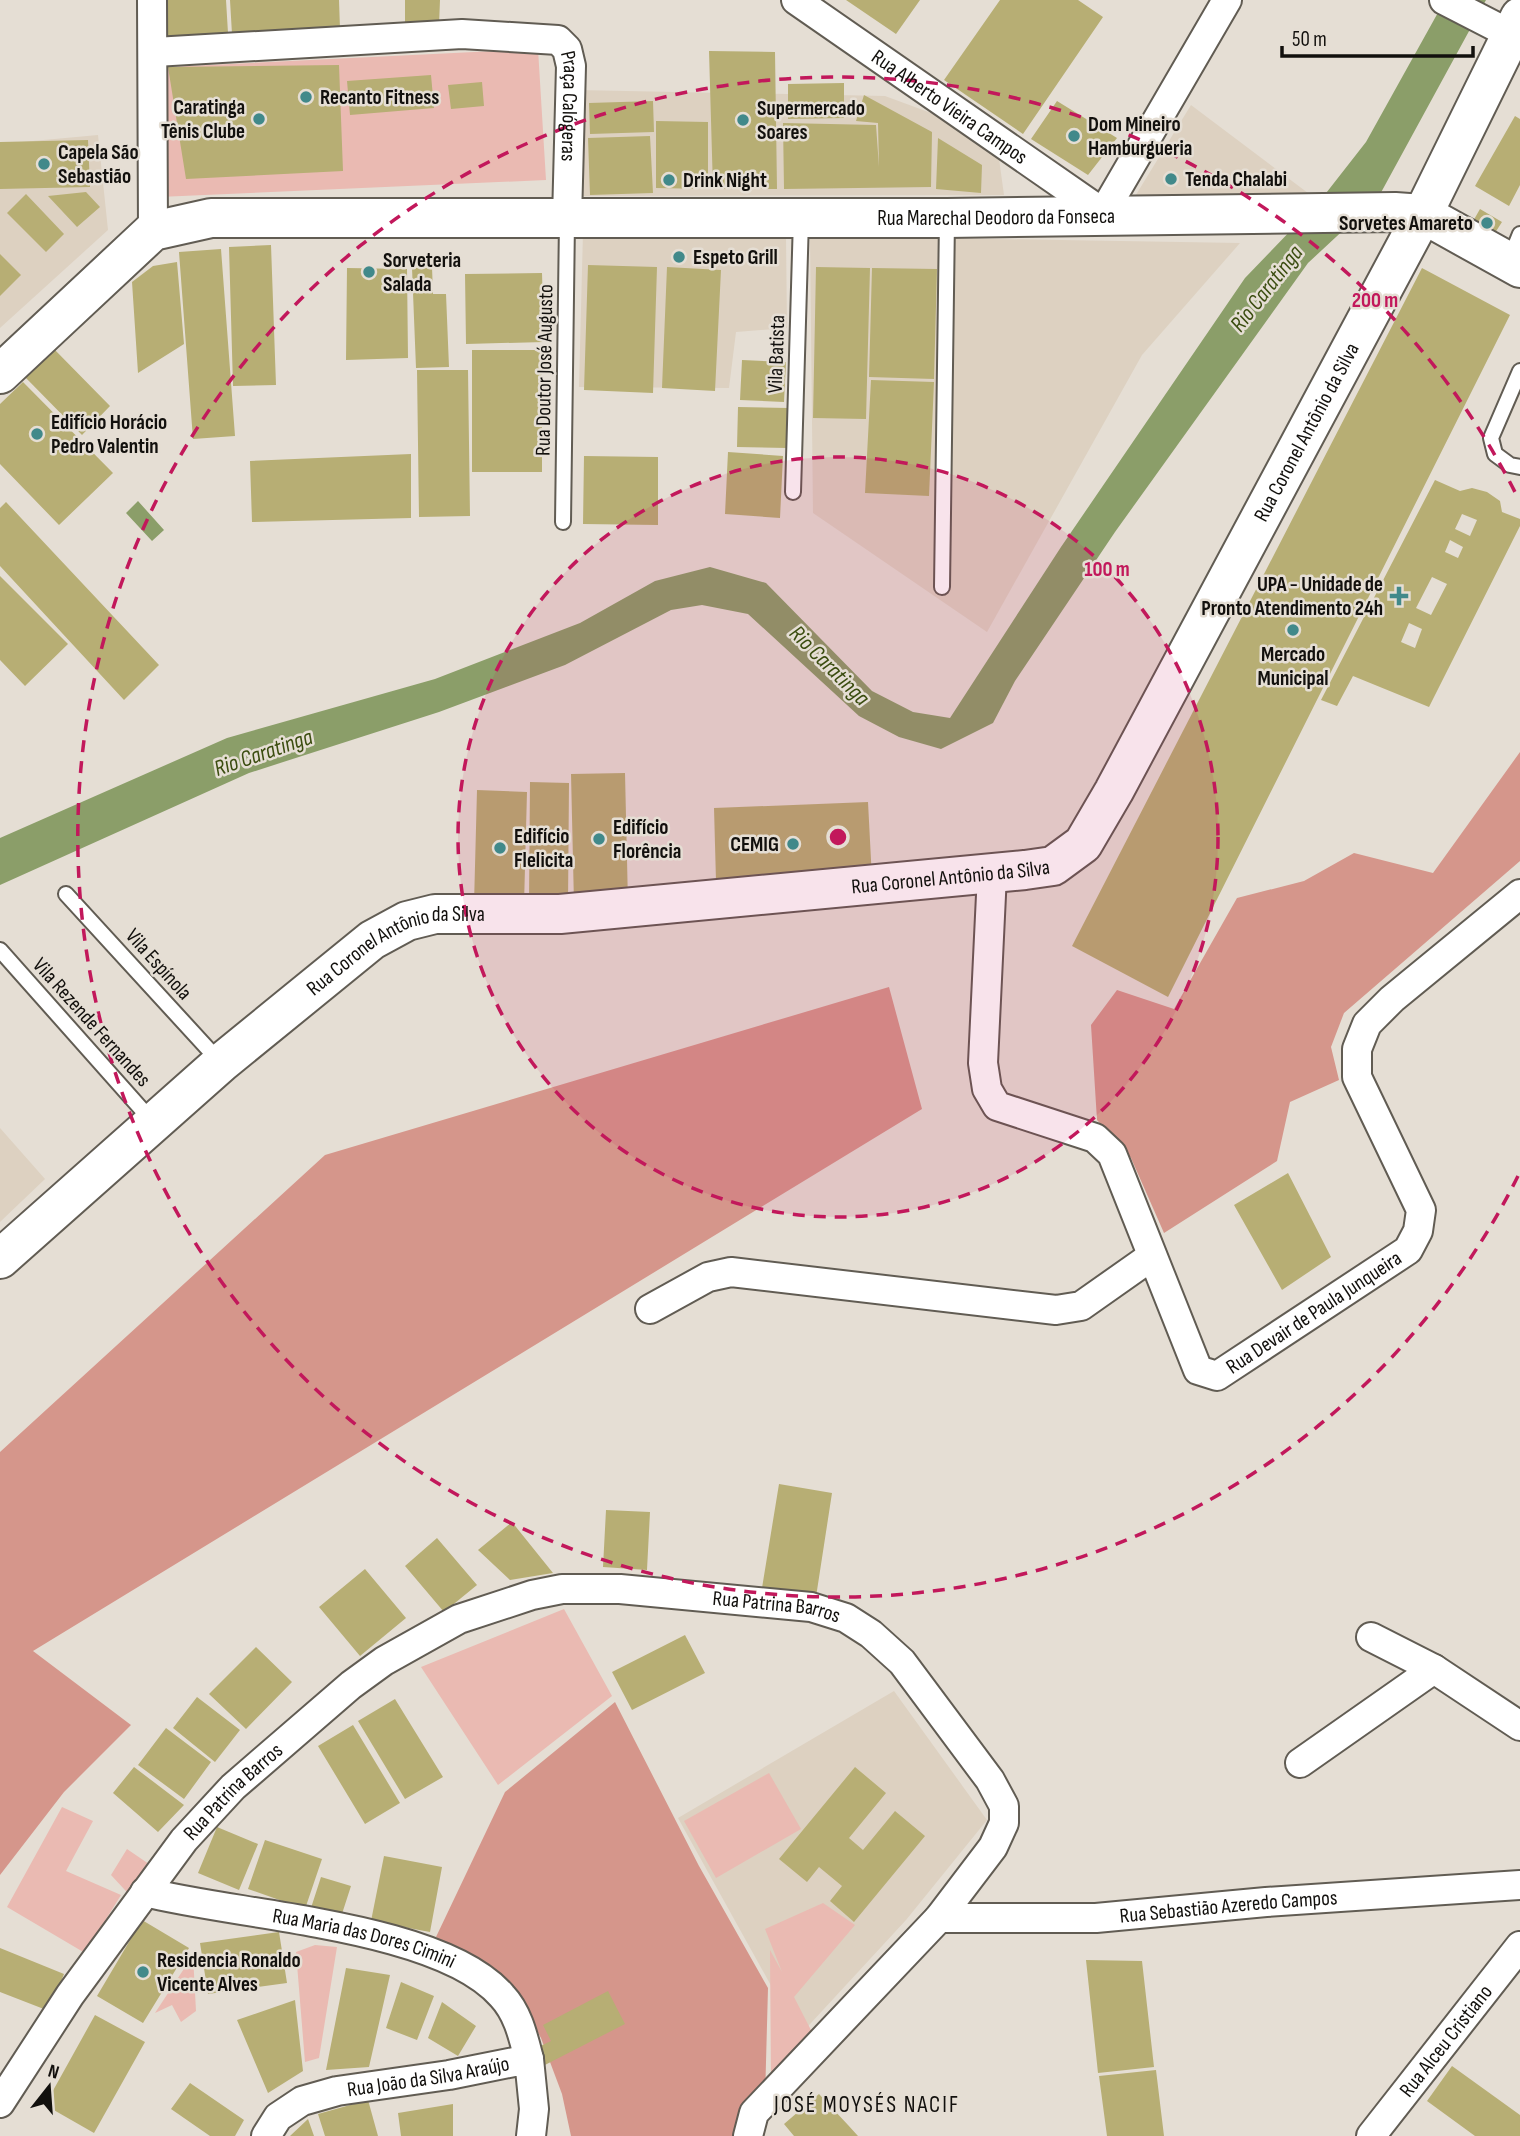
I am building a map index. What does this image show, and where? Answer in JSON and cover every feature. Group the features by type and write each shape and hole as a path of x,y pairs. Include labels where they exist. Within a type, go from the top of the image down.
{"main road":[{"name":"Rua Coronel Antônio da Silva","path":"0,1259 221,1063 372,940 407,920 435,914 574,913 992,874 1053,866 1083,844 1114,791 1507,25"},
{"name":"Rua Marechal Deodoro da Fonseca","path":"567,219 947,218 1247,212 1409,213"},
{"path":"1409,213 1516,255"},
{"path":"0,374 153,231 211,218 567,219"}],"street":[{"path":"152,0 155,52 153,231"},
{"name":"Rua Alberto Vieira Campos","path":"796,0 1103,214"},
{"path":"1103,214 1227,0"},
{"path":"1444,0 1507,25"},
{"name":"Praça Calógeras","path":"155,52 462,34 558,40 567,49 571,66 567,219"},
{"name":"Rua Devair de Paula Junqueira","path":"992,874 984,1063 988,1089 997,1106 1095,1138 1112,1154 1198,1370 1216,1376 1408,1250 1418,1231 1420,1210 1357,1077 1357,1049 1367,1024 1392,999 1520,894"},
{"path":"650,1309 708,1277 731,1272 1056,1310 1081,1306 1152,1256"},
{"name":"Rua Patrina Barros","path":"145,1892 184,1840 233,1787 342,1693 384,1661 459,1619 531,1595 562,1589 620,1589 811,1607 846,1618 871,1634 902,1661 974,1757 1004,1806 1004,1823 993,1847 939,1918 754,2113 748,2136"},
{"path":"1371,1637 1434,1669 1520,1726"},
{"path":"1300,1763 1434,1669"},
{"name":"Rua Sebastião Azeredo Campos","path":"939,1918 1096,1918 1266,1902 1520,1885"},
{"path":"0,2103 70,1995 145,1892"},
{"name":"Rua Maria das Dores Cimini","path":"145,1892 195,1905 321,1925 419,1946 470,1969 503,1996 521,2026 529,2059"},
{"name":"Rua Alceu Cristiano","path":"1371,2136 1520,1946"},
{"name":"Rua João da Silva Araújo","path":"266,2136 278,2117 302,2101 337,2091 449,2075 529,2059 534,2109 531,2136"}],"lane":[{"name":"Vila Batista","path":"793,492 801,218"},
{"path":"942,587 947,218"},
{"name":"Rua Doutor José Augusto","path":"563,522 567,219"},
{"path":"1520,371 1491,438 1495,454 1510,465 1520,467"},
{"name":"Vila Espínola","path":"66,894 221,1063"},
{"name":"Vila Rezende Fernandes","path":"0,950 153,1122"}],"shaded area":[{"path":"538,49 546,180 159,197 168,67"},
{"path":"576,90 885,96 996,137 1004,195 581,196"},
{"path":"1191,105 1312,196 1134,198"},
{"path":"98,135 108,230 0,328 0,144"},
{"path":"583,232 786,237 787,328 736,332 729,388 579,387"},
{"path":"810,236 1240,243 1142,355 987,632 813,513"},
{"path":"1520,752 1520,861 1344,1013 1331,1047 1339,1080 1290,1102 1277,1161 1164,1233 1131,1158 1097,1120 1091,1025 1117,990 1174,1009 1237,898 1304,881 1354,853 1433,873"},
{"path":"889,987 922,1109 33,1651 131,1725 64,1792 0,1875 0,1452 325,1155"},
{"path":"0,1128 45,1179 0,1222"},
{"path":"564,1609 612,1696 498,1785 421,1667"},
{"path":"894,1691 987,1820 906,1920 799,2036 678,1818"},
{"path":"615,1702 699,1866 768,1988 764,2136 571,2136 562,2094 541,2038 510,1982 436,1937 505,1792"},
{"path":"769,1773 801,1829 716,1878 684,1821"},
{"path":"62,1807 93,1821 66,1871 121,1895 85,1953 7,1907"},
{"path":"127,1849 162,1873 137,1903 111,1875"},
{"path":"823,1903 855,1925 794,1997 813,2034 771,2084 770,1950 782,1972 765,1929"},
{"path":"315,1945 337,1947 319,2058 305,2062 296,1952"},
{"path":"193,1955 196,2011 181,2022 172,2005 155,2013"}],"water":[{"name":"Rio Caratinga","path":"1445,0 1486,0 1378,198 1308,263 1115,532 1015,681 993,723 941,749 899,737 859,716 748,614 702,605 671,610 565,665 439,712 249,773 0,885 0,838 227,738 435,679 580,623 655,581 710,567 766,583 872,691 913,712 950,718 1061,547 1245,278 1323,197 1366,142"},
{"path":"138,501 164,530 152,541 126,513"}],"building":[{"path":"158,0 226,0 228,33 160,37"},
{"path":"230,0 339,0 340,29 232,34"},
{"path":"405,0 440,0 439,25 405,25"},
{"path":"846,0 920,0 896,34"},
{"path":"1000,0 1078,0 1103,17 1023,134 944,80"},
{"name":"Supermercado Soares","path":"709,51 775,52 777,189 713,189"},
{"name":"Caratinga Tênis Clube","path":"339,65 343,171 186,179 168,67"},
{"path":"431,75 434,108 350,115 347,81"},
{"path":"482,82 484,106 451,109 448,85"},
{"path":"844,83 844,118 788,119 788,84"},
{"path":"864,95 932,132 931,187 784,189 783,123 876,125 879,167 878,123 856,121"},
{"path":"653,101 654,132 590,134 589,103"},
{"path":"1057,101 1117,138 1088,175 1031,139"},
{"path":"1515,116 1520,119 1520,185 1509,206 1475,186"},
{"path":"656,121 708,122 708,189 656,188"},
{"path":"650,136 653,193 590,195 588,138"},
{"path":"938,138 982,165 981,193 936,189"},
{"name":"Capela São Sebastião","path":"88,140 90,187 0,189 0,142"},
{"path":"86,192 100,207 77,227 48,196"},
{"path":"26,194 64,234 46,252 7,213"},
{"name":"Sorvetes Amareto","path":"1480,209 1502,222 1493,236 1472,223"},
{"path":"271,245 276,385 233,386 229,247"},
{"path":"221,249 235,436 193,439 179,252"},
{"path":"0,254 21,275 0,296"},
{"path":"177,262 184,344 138,373 132,282 153,266"},
{"path":"588,265 657,267 653,393 584,390"},
{"path":"432,267 433,294 446,294 449,367 416,368 412,268"},
{"path":"667,267 721,270 715,391 662,388"},
{"path":"816,267 870,268 866,419 813,418"},
{"path":"347,268 407,269 408,358 346,360"},
{"path":"872,268 937,269 934,379 869,377"},
{"name":"Mercado Municipal","path":"1422,268 1510,315 1168,997 1072,946"},
{"path":"542,273 544,342 466,344 465,274"},
{"path":"54,349 110,406 82,435 25,377"},
{"path":"472,350 542,350 542,472 472,472"},
{"path":"742,360 786,362 784,402 740,400"},
{"path":"417,370 468,370 470,516 419,517"},
{"path":"871,380 934,382 929,496 865,493"},
{"name":"Edifício Horácio Pedro Valentin","path":"23,382 113,473 59,525 0,464 0,404"},
{"path":"738,407 788,408 787,448 737,447"},
{"path":"728,452 783,456 780,518 725,514"},
{"path":"411,454 411,518 252,522 250,461"},
{"path":"584,456 658,457 658,525 583,524"},
{"name":"UPA - Unidade de Pronto Atendimento 24h","path":"1435,480 1460,491 1472,488 1487,492 1500,501 1502,512 1520,519 1520,526 1429,707 1353,676 1337,706 1321,700","holes":["1462,514 1477,520 1470,536 1455,529","1450,540 1463,547 1458,558 1445,552","1432,577 1447,584 1431,615 1416,608","1409,623 1422,629 1415,648 1401,642"]},
{"path":"6,502 159,665 124,700 0,566 0,508"},
{"path":"0,576 68,644 25,686 0,660"},
{"name":"Edifício Florência","path":"625,773 628,903 574,904 571,774"},
{"path":"530,782 569,783 568,904 529,903"},
{"name":"Edifício Flelicita","path":"477,790 527,792 524,905 474,904"},
{"name":"CEMIG","path":"868,802 872,879 716,881 714,808"},
{"path":"1288,1173 1331,1257 1282,1290 1234,1205"},
{"path":"779,1484 832,1493 816,1597 762,1588"},
{"path":"606,1510 650,1512 647,1570 603,1567"},
{"path":"512,1522 553,1573 510,1580 478,1550"},
{"path":"437,1538 477,1585 444,1612 405,1566"},
{"path":"365,1569 406,1618 360,1656 319,1607"},
{"path":"685,1635 705,1673 632,1710 612,1672"},
{"path":"256,1647 292,1682 246,1729 209,1694"},
{"path":"197,1697 240,1730 215,1762 173,1728"},
{"path":"395,1699 443,1777 405,1799 358,1721"},
{"path":"353,1725 400,1803 365,1824 318,1746"},
{"path":"166,1728 211,1762 184,1799 138,1765"},
{"path":"134,1767 184,1805 158,1832 113,1793"},
{"path":"855,1767 886,1793 849,1838 863,1850 895,1811 925,1836 854,1922 830,1901 842,1886 819,1867 807,1882 779,1859"},
{"path":"217,1827 258,1844 239,1890 198,1873"},
{"path":"265,1840 322,1859 305,1909 248,1889"},
{"path":"384,1856 442,1867 430,1932 371,1921"},
{"path":"321,1877 351,1886 340,1920 310,1911"},
{"name":"Residencia Ronaldo Vicente Alves","path":"142,1920 189,1948 143,2023 97,1996"},
{"path":"279,1932 287,1983 208,1994 200,1943"},
{"path":"0,1948 64,1974 49,2011 0,1992"},
{"path":"1086,1960 1142,1961 1154,2067 1098,2073"},
{"path":"346,1968 390,1975 369,2067 326,2070"},
{"path":"401,1982 434,1996 417,2040 386,2028"},
{"path":"608,1991 625,2024 541,2067 532,2050 551,2041 543,2025"},
{"path":"295,2000 303,2071 268,2093 237,2020"},
{"path":"442,2002 476,2026 458,2056 428,2038"},
{"path":"95,2015 145,2042 94,2133 45,2105"},
{"path":"1452,2066 1520,2115 1520,2136 1475,2136 1427,2101"},
{"path":"1156,2070 1164,2136 1107,2136 1099,2076"},
{"path":"190,2083 244,2120 235,2136 210,2136 171,2109"},
{"path":"819,2094 858,2136 794,2136 784,2124"},
{"path":"368,2100 378,2136 325,2136 318,2114"},
{"path":"453,2104 453,2136 401,2136 398,2113"},
{"path":"308,2119 314,2136 290,2136"}],"place":[{"name":"Recanto Fitness","path":"306,97"},
{"name":"Caratinga Tênis Clube","path":"259,119"},
{"name":"Supermercado Soares","path":"743,120"},
{"name":"Dom Mineiro Hamburgueria","path":"1074,136"},
{"name":"Capela São Sebastião","path":"44,164"},
{"name":"Tenda Chalabi","path":"1171,179"},
{"name":"Drink Night","path":"669,180"},
{"name":"Sorvetes Amareto","path":"1487,223"},
{"name":"Espeto Grill","path":"679,257"},
{"name":"Sorveteria Salada","path":"369,272"},
{"name":"Edifício Horácio Pedro Valentin","path":"37,434"},
{"name":"UPA - Unidade de Pronto Atendimento 24h","path":"1399,596"},
{"name":"Mercado Municipal","path":"1293,630"},
{"name":"Edifício Florência","path":"599,839"},
{"name":"CEMIG","path":"793,844"},
{"name":"Edifício Flelicita","path":"500,848"},
{"name":"Residencia Ronaldo Vicente Alves","path":"143,1972"}],"district":[{"name":"JOSÉ MOYSÉS NACIF","path":"867,2104"}]}
